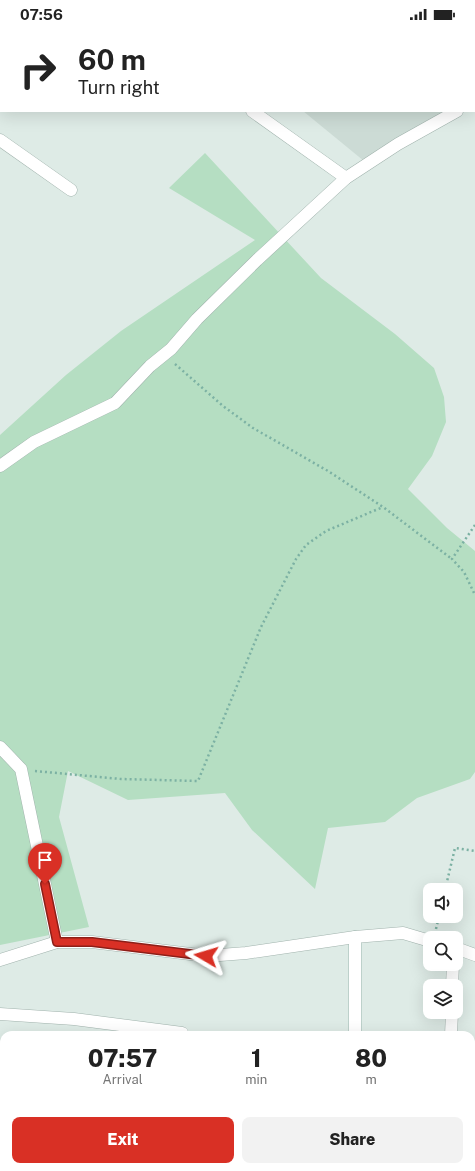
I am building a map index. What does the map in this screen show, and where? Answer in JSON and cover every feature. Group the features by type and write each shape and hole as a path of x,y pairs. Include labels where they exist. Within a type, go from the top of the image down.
{"street":[{"path":"253,112 346,178"},
{"path":"0,466 34,442 115,403 150,366 164,355 197,318 346,178 398,144 455,112"},
{"path":"0,140 71,190"},
{"path":"0,747 4,749 21,769 57,942"},
{"path":"0,960 57,942 92,942 206,956 246,953 355,937 403,933 423,939"},
{"path":"355,937 355,1031"},
{"path":"463,951 475,955"},
{"path":"0,1014 74,1019 167,1031"},
{"path":"451,1031 452,1019"}],"path":[{"path":"164,355 223,406 253,428 328,471 384,507 452,559 464,572 475,595"},
{"path":"21,769 114,778 198,781 261,627 296,559 306,545 326,531 384,507"},
{"path":"452,559 475,525"},
{"path":"447,883 455,848 475,851"}],"shaded area":[{"path":"304,112 449,112 364,161"}],"green space":[{"path":"205,153 321,278 395,334 434,368 444,397 446,422 432,456 408,489 447,528 475,551 475,772 470,779 417,798 385,822 328,828 315,889 252,830 225,793 128,800 68,771 59,817 89,927 0,945 0,435 66,375 121,331 255,240 169,188"}],"route":[{"path":"45,884 57,942 92,942 206,956"}]}
